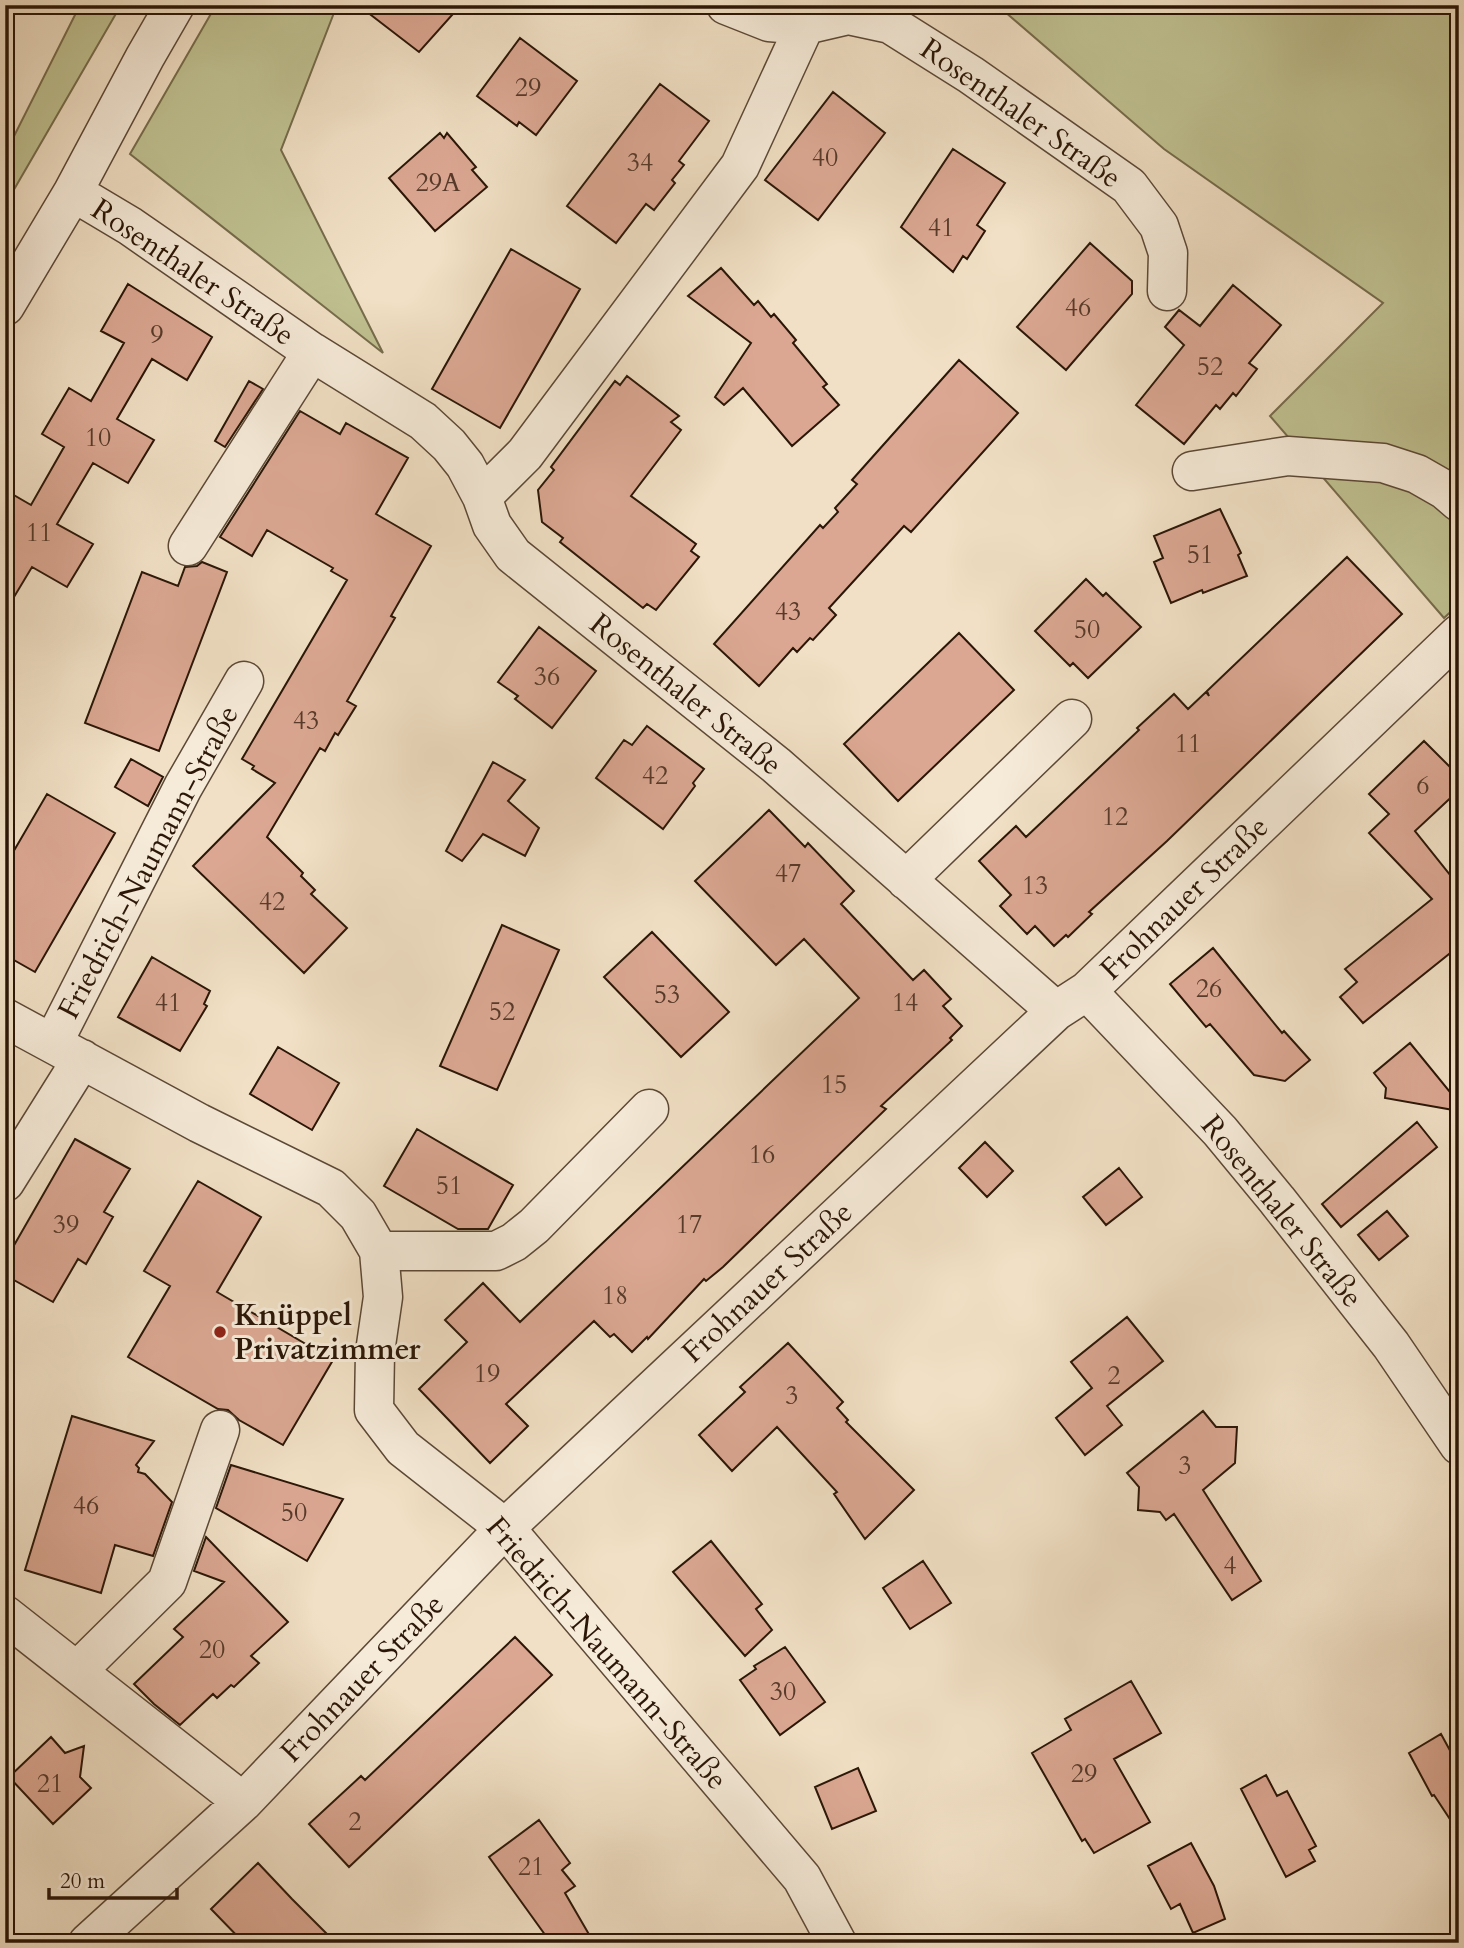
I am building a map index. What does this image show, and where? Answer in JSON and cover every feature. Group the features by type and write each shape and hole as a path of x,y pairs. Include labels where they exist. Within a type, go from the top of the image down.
{"street":[{"path":"5,306 73,192 176,5"},
{"name":"Rosenthaler Straße","path":"726,5 769,22 805,25 848,15 890,24 971,75 1129,186 1159,226 1168,253 1167,291"},
{"path":"482,497 525,454 740,166 805,25"},
{"name":"Rosenthaler Straße","path":"73,192 130,226 312,352 423,421 449,445 465,465 482,497 492,525 513,555 776,765 1056,1011"},
{"name":"Rosenthaler Straße","path":"188,546 312,352"},
{"path":"1192,471 1288,456 1383,463 1417,474 1445,490 1459,502"},
{"name":"Frohnauer Straße","path":"88,1943 243,1802 505,1528 1056,1011 1087,991 1459,634"},
{"name":"Friedrich-Naumann-Straße","path":"5,1182 67,1051 183,787 244,681"},
{"path":"906,880 1072,719"},
{"name":"Rosenthaler Straße","path":"1087,991 1220,1131 1391,1345 1459,1445"},
{"name":"Friedrich-Naumann-Straße","path":"5,1018 199,1123 331,1188 358,1215 379,1251 383,1297 375,1352 374,1410 404,1448 505,1528 802,1878 837,1943"},
{"path":"379,1251 496,1251 514,1242 534,1226 649,1109"},
{"path":"78,1670 167,1582 220,1430"},
{"path":"5,1615 243,1802"}],"green space":[{"path":"80,5 121,5 5,205 5,154"},
{"path":"216,5 337,5 281,150 383,353 130,154"},
{"path":"997,5 1459,5 1459,604 1444,618 1270,416 1383,303 1164,149"}],"building":[{"path":"358,5 461,5 419,52"},
{"path":"520,38 577,81 536,135 519,122 517,126 477,96"},
{"path":"660,84 709,121 679,161 684,165 672,180 675,183 654,210 646,204 616,243 567,206"},
{"path":"833,92 885,133 818,220 765,180"},
{"path":"440,133 444,138 447,133 476,167 472,170 487,187 435,231 389,178"},
{"path":"953,149 1005,183 977,225 985,231 967,259 963,256 953,272 901,227"},
{"path":"1090,243 1132,281 1132,294 1066,370 1017,327"},
{"path":"511,249 580,289 500,428 432,389"},
{"path":"721,268 754,305 758,301 771,317 774,314 796,340 793,343 827,384 823,387 839,405 792,446 743,388 724,405 715,397 751,343 688,296"},
{"path":"128,284 212,337 187,380 152,359 117,419 154,440 128,483 93,463 57,524 93,544 67,587 32,567 5,612 5,490 31,505 64,447 42,434 69,388 91,401 124,343 101,331"},
{"path":"1233,285 1281,325 1249,363 1257,369 1236,396 1233,393 1220,409 1216,405 1184,444 1136,405 1184,345 1165,327 1179,310 1200,326"},
{"path":"959,360 1018,413 911,532 904,526 829,608 836,615 813,640 810,638 797,652 793,648 759,686 714,644 820,525 823,528 838,512 835,508 857,484 852,480"},
{"path":"627,376 679,416 671,422 681,430 631,496 696,544 691,551 699,557 656,610 647,604 643,608 560,542 563,538 542,522 538,490 554,470 551,467 615,381 620,385"},
{"path":"249,381 263,389 225,447 215,441"},
{"path":"300,411 340,434 346,423 408,458 376,514 431,546 391,616 395,618 347,701 356,706 325,751 320,748 267,837 303,873 301,876 315,890 311,894 347,928 304,973 193,866 275,783 252,769 254,766 242,759 347,580 331,571 333,568 267,530 252,556 220,537"},
{"path":"1220,509 1241,553 1238,555 1247,576 1171,603 1154,562 1163,558 1154,536"},
{"path":"1347,557 1402,614 1167,841 1089,912 1092,914 1068,937 1066,935 1054,946 1035,926 1027,934 1000,906 1011,895 979,861 1016,826 1026,837 1174,694 1188,709 1206,692 1209,696 1207,691"},
{"path":"202,562 227,572 159,751 85,723 142,572 178,586 185,567 197,566"},
{"path":"1086,579 1103,596 1106,593 1141,627 1088,678 1073,663 1070,666 1035,631"},
{"path":"539,627 596,671 552,728 515,699 518,696 498,682"},
{"path":"959,633 1014,690 898,801 844,744"},
{"path":"647,726 704,769 693,783 695,786 663,829 596,778 624,740 632,745"},
{"path":"1424,741 1459,776 1459,790 1415,831 1455,881 1459,878 1459,946 1363,1023 1340,997 1357,982 1345,969 1432,899 1369,833 1389,814 1369,794"},
{"path":"131,759 163,777 148,806 115,787"},
{"path":"493,762 525,780 508,801 539,828 525,856 483,834 462,861 446,851"},
{"path":"47,794 115,833 35,972 5,955 5,866"},
{"path":"769,810 805,847 808,843 854,891 841,904 913,980 924,970 951,999 943,1006 962,1026 950,1038 952,1040 881,1106 886,1109 723,1267 706,1281 704,1279 648,1339 647,1337 632,1352 614,1334 610,1337 594,1321 506,1404 528,1426 490,1463 419,1389 467,1342 445,1320 483,1283 520,1322 859,998 804,939 776,965 695,881"},
{"path":"502,925 559,950 497,1090 440,1066"},
{"path":"652,932 729,1012 681,1057 604,977"},
{"path":"1213,948 1282,1033 1284,1031 1310,1060 1285,1081 1254,1075 1210,1024 1206,1027 1170,984"},
{"path":"152,957 210,991 204,1004 207,1006 180,1051 118,1017"},
{"path":"1410,1043 1459,1103 1459,1111 1385,1098 1386,1088 1374,1073"},
{"path":"278,1047 339,1083 312,1130 250,1094"},
{"path":"1417,1122 1437,1147 1341,1227 1322,1204"},
{"path":"417,1129 513,1185 488,1229 458,1229 384,1186"},
{"path":"75,1139 130,1169 104,1212 113,1217 86,1264 78,1259 53,1302 5,1275 5,1261"},
{"path":"985,1142 1013,1171 987,1197 959,1168"},
{"path":"1119,1168 1142,1197 1106,1225 1083,1197"},
{"path":"198,1181 261,1217 217,1292 333,1360 283,1445 239,1420 228,1410 218,1409 128,1357 170,1286 144,1271"},
{"path":"1387,1211 1408,1236 1379,1260 1358,1235"},
{"path":"1127,1317 1163,1361 1107,1406 1122,1425 1085,1455 1056,1418 1092,1388 1071,1362"},
{"path":"788,1343 843,1402 837,1408 848,1420 846,1422 914,1490 865,1539 834,1494 837,1492 777,1427 732,1471 699,1435 745,1392 740,1387"},
{"path":"1203,1411 1216,1427 1237,1427 1235,1463 1203,1490 1261,1581 1232,1600 1174,1514 1166,1520 1160,1512 1138,1510 1139,1487 1127,1473"},
{"path":"72,1416 154,1441 136,1465 138,1472 145,1474 172,1502 153,1556 115,1545 101,1593 25,1570"},
{"path":"231,1465 343,1499 307,1561 216,1508"},
{"path":"206,1537 288,1622 251,1656 259,1663 234,1687 231,1685 217,1698 213,1694 180,1725 134,1684 183,1637 174,1629 224,1582 194,1571"},
{"path":"711,1541 762,1604 756,1609 772,1630 745,1656 673,1572"},
{"path":"923,1561 951,1603 910,1629 883,1588"},
{"path":"515,1637 552,1675 349,1867 309,1824 361,1776 365,1780"},
{"path":"785,1647 825,1702 780,1735 740,1680 756,1669 754,1666"},
{"path":"1131,1681 1161,1733 1114,1759 1150,1822 1094,1853 1085,1839 1082,1841 1032,1753 1071,1730 1065,1719"},
{"path":"1441,1734 1459,1767 1459,1833 1434,1795 1432,1796 1409,1753"},
{"path":"51,1737 65,1753 84,1746 80,1777 91,1788 53,1824 9,1777"},
{"path":"858,1768 876,1811 832,1829 815,1787"},
{"path":"1266,1775 1277,1796 1287,1791 1316,1846 1309,1850 1315,1861 1286,1877 1241,1789"},
{"path":"539,1820 570,1863 562,1870 575,1886 565,1893 594,1943 551,1943 489,1857"},
{"path":"1191,1843 1214,1886 1225,1919 1193,1933 1180,1904 1171,1909 1148,1866"},
{"path":"258,1863 336,1943 244,1943 211,1909"}],"place":[{"name":"Knüppel Privatzimmer","path":"220,1332"}]}
